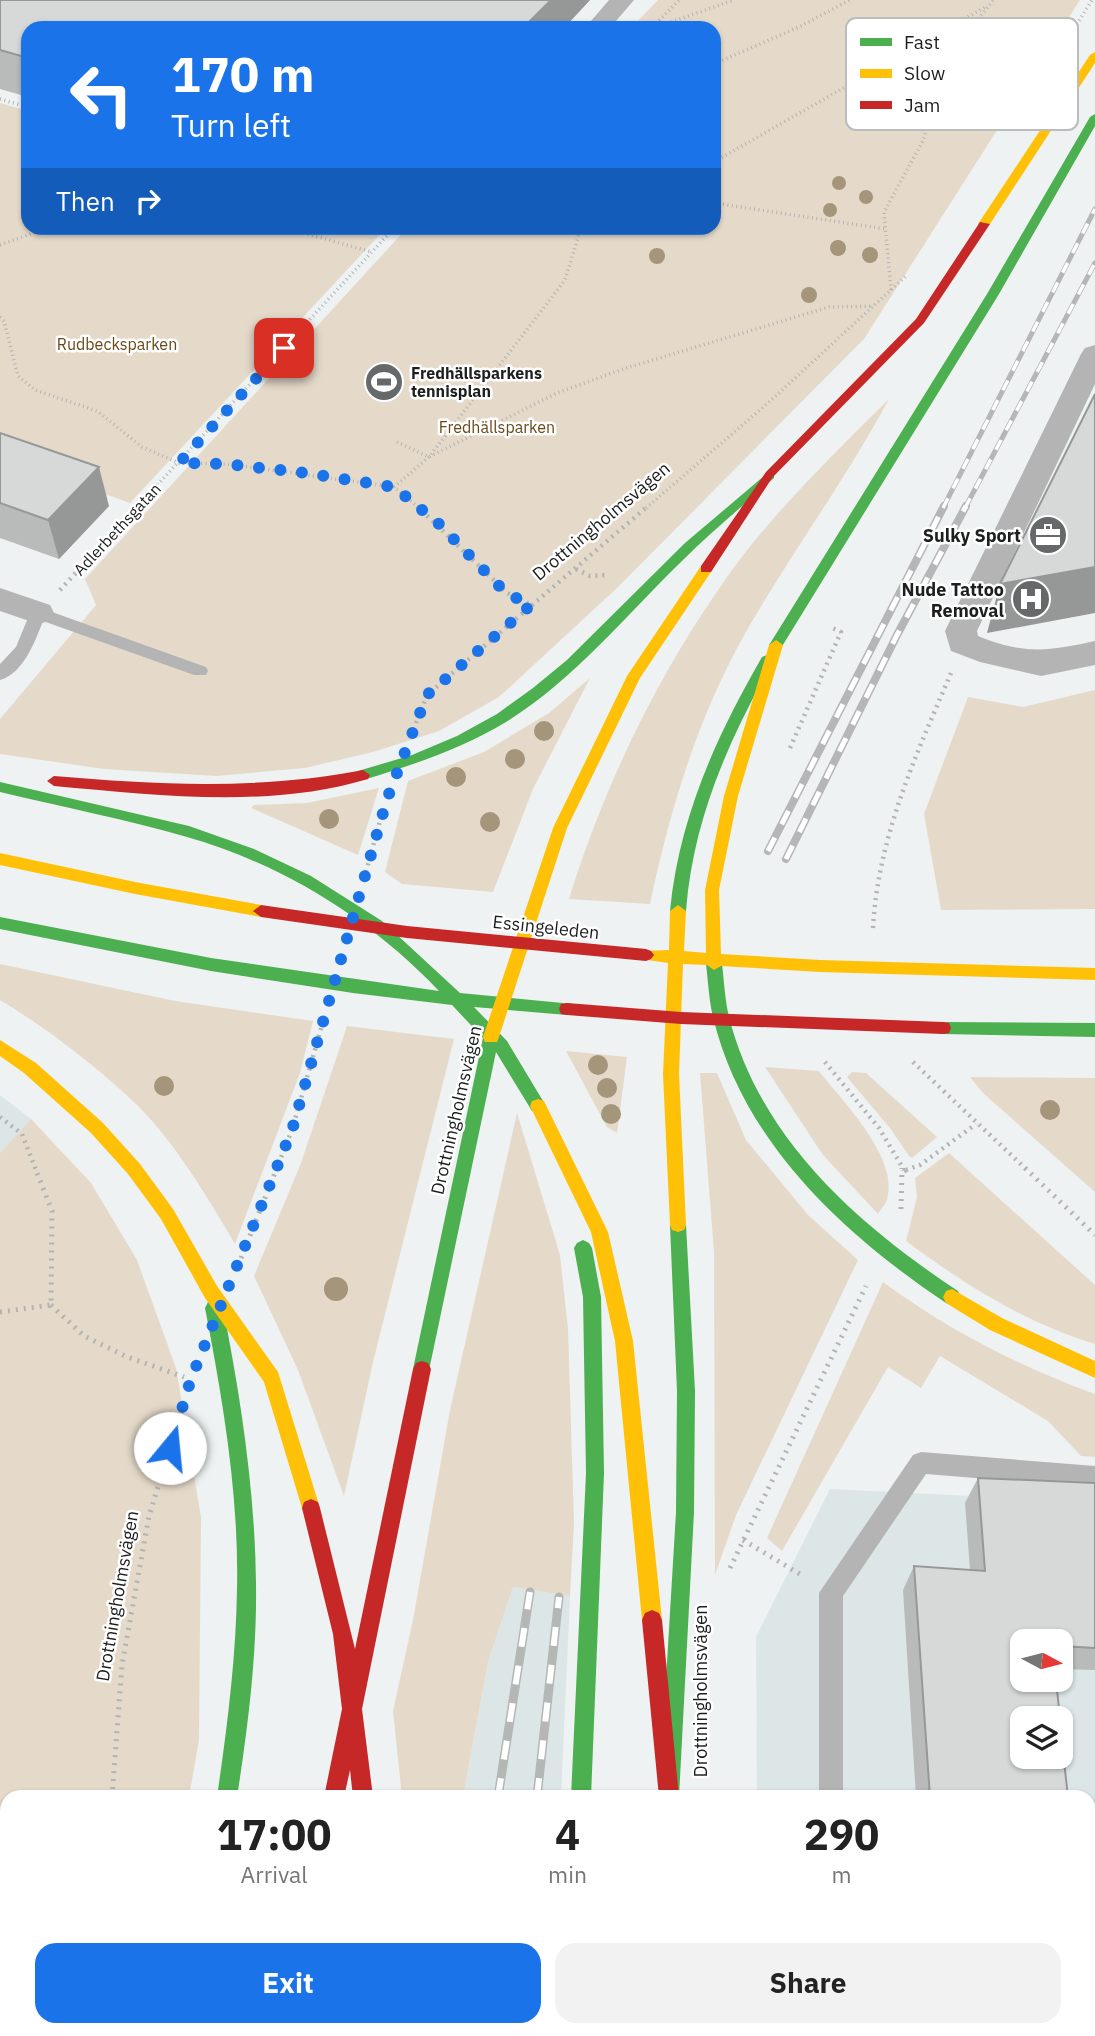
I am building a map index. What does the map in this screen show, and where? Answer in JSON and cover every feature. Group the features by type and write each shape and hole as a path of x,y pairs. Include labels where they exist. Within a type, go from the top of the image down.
{"main road":[{"name":"Drottningholmsvägen","path":"1078,81 1095,55"},
{"name":"Drottningholmsvägen","path":"669,1790 685,1512 686,1391 671,1074 678,904 691,829 714,766 742,702 993,294 1095,117"},
{"name":"Drottningholmsvägen","path":"335,1790 362,1646 487,1048 560,828 634,676 770,475 920,321 1046,130"},
{"path":"0,774 42,780 234,792 355,777 442,750 490,726 556,680 669,566 770,475"},
{"path":"776,645 731,796 712,890 715,994 743,1084 782,1145 844,1215 929,1283 996,1324 1070,1361 1095,1370"},
{"path":"0,787 189,832 249,853 306,880 377,925 439,981 501,1046 567,1161 599,1232 624,1341 668,1790"},
{"name":"Essingeleden","path":"0,859 224,904 453,936 608,953 818,966 1095,974"},
{"path":"0,923 200,964 434,999 601,1013 1095,1030"},
{"path":"0,1047 30,1068 97,1128 134,1169 167,1214 211,1292 271,1378 307,1492 343,1634 362,1790"},
{"path":"567,1161 592,1297 595,1473 581,1790"},
{"path":"211,1292 231,1387 243,1502 247,1601 239,1706 228,1790"}],"street":[{"path":"601,21 613,1"},
{"path":"1095,354 961,631 963,643 1041,664 1095,653"},
{"path":"0,599 38,613"}],"lane":[{"path":"0,674 23,650 38,613 200,671"},
{"path":"831,1790 831,1593 921,1463 1095,1477"}],"path":[{"path":"660,21 679,0"},
{"path":"673,21 734,0"},
{"path":"721,61 850,0"},
{"path":"979,18 993,0"},
{"path":"1078,22 1092,0"},
{"path":"966,18 989,5"},
{"path":"721,158 846,87"},
{"path":"0,99 21,105"},
{"path":"891,291 884,212 924,139 926,130"},
{"path":"721,204 886,229"},
{"path":"0,245 28,235"},
{"path":"311,235 372,252"},
{"name":"Adlerbethsgatan","path":"38,613 388,235"},
{"path":"394,487 429,457 565,280 579,235"},
{"name":"Drottningholmsvägen","path":"412,734 427,695 768,403 909,272"},
{"path":"429,457 556,393 623,369 829,307 874,306"},
{"path":"0,317 4,321 18,376 35,390 97,411 142,447 179,463 227,464 394,487 438,523 506,593 531,605"},
{"path":"397,442 429,457"},
{"path":"364,878 387,799"},
{"path":"237,1267 292,1130 326,1011"},
{"path":"0,1117 22,1134 52,1211 51,1305 84,1336 125,1356 179,1375"},
{"path":"904,1171 920,1165 976,1124"},
{"path":"726,1578 868,1282"},
{"path":"0,1312 51,1305"},
{"name":"Drottningholmsvägen","path":"113,1790 122,1665 149,1516 188,1392"},
{"path":"743,1540 831,1593"}],"shaded area":[{"path":"0,1095 31,1119 0,1153"},
{"path":"830,1489 1095,1502 1095,1790 757,1790 756,1637"},
{"path":"513,1587 570,1596 561,1790 464,1790 488,1662"}],"green space":[{"name":"Fredhällsparken","path":"658,0 1080,0 1069,18 846,18 846,130 997,130 864,339 617,588 499,697 439,731 373,752 305,768 216,776 104,769 0,754 0,719 96,605 85,579 401,235 721,235 721,21 638,21"},
{"name":"Rudbecksparken","path":"0,103 21,109 21,235 379,235 130,503 0,456"},
{"path":"889,399 855,458 764,601 714,696 677,798 650,904 569,899 599,815 635,733 655,693 700,617 762,532 824,464"},
{"path":"590,678 533,789 493,892 402,884 385,872 408,781 484,752 549,713"},
{"path":"1095,690 1095,909 941,910 924,814 968,697 1023,707"},
{"path":"379,788 358,855 251,808 254,805 307,803"},
{"path":"0,964 175,1001 313,1021 300,1073 235,1244 179,1156 140,1108 73,1050 0,1000"},
{"path":"347,1026 454,1039 373,1362 344,1496 298,1370 254,1276 301,1163"},
{"path":"566,1051 627,1057 617,1133 607,1127"},
{"path":"765,1067 819,1071 854,1114 885,1166 889,1184 887,1200 878,1214 823,1155"},
{"path":"852,1072 866,1073 937,1137 912,1158 909,1156 890,1128 847,1077"},
{"path":"700,1073 717,1073 746,1140 808,1215 858,1260 736,1515 715,1575 714,1252"},
{"path":"970,1077 1095,1078 1095,1192 983,1093"},
{"path":"517,1113 560,1255 568,1329 574,1523 570,1596 513,1587 488,1662 464,1790 401,1790 393,1711 413,1620 450,1410"},
{"path":"31,1119 91,1183 137,1260 176,1368 201,1517 199,1740 190,1790 0,1790 0,1153"},
{"path":"949,1153 1095,1285 1095,1344 1044,1325 996,1301 906,1241 917,1197 915,1178"},
{"path":"883,1282 933,1316 985,1345 1095,1394 1095,1457 1081,1456 1048,1421 940,1356 921,1388 888,1367 782,1551 767,1538"}],"building":[{"path":"0,0 551,0 530,21 21,21 21,56 0,50"},
{"path":"1095,394 1095,567 1000,584"},
{"path":"0,433 99,467 48,520 0,503"},
{"path":"978,1478 1095,1483 1095,1648 1073,1647 1073,1629 1010,1629 1010,1692 1057,1692 1059,1706 1010,1706 1010,1769 1065,1769 1067,1790 930,1790 914,1566 985,1571"}],"railway":[{"path":"943,508 1095,209"},
{"path":"965,508 1095,263"},
{"path":"768,851 944,506"},
{"path":"786,859 897,635 966,506"},
{"path":"499,1790 530,1592"},
{"path":"538,1790 559,1597"}],"traffic: fast":[{"path":"776,645 993,294 1095,117"},
{"path":"363,775 416,759 462,740 502,718 538,692 572,663 678,557 770,475"},
{"path":"678,911 687,845 707,781 735,718 767,660"},
{"path":"0,787 189,832 249,853 306,880 377,925 439,981 501,1046 538,1106"},
{"path":"0,923 211,964 353,987 567,1009"},
{"path":"714,964 721,1016 737,1066 761,1113 792,1157 828,1198 868,1236 909,1269 952,1297"},
{"path":"943,1028 1095,1030"},
{"path":"422,1369 491,1037"},
{"path":"669,1790 685,1512 686,1391 678,1225"},
{"path":"581,1790 595,1473 592,1297 583,1248"},
{"path":"214,1308 235,1426 246,1547 245,1648 228,1790"}],"traffic: slow":[{"path":"1078,81 1095,55"},
{"path":"984,224 1046,130"},
{"path":"491,1037 560,828 634,676 706,569"},
{"path":"714,964 712,890 731,796 776,645"},
{"path":"0,859 261,911"},
{"path":"678,911 671,1074 678,1225"},
{"path":"646,955 820,966 1095,974"},
{"path":"0,1047 30,1068 97,1128 134,1169 167,1214 211,1292 272,1378 311,1508"},
{"path":"538,1106 599,1232 624,1341 652,1620"},
{"path":"952,1297 996,1324 1095,1370"}],"traffic: jam":[{"path":"770,475 920,321 984,224"},
{"path":"706,569 767,480"},
{"path":"54,781 209,791 286,788 363,775"},
{"path":"261,911 407,932 646,955"},
{"path":"567,1009 681,1018 943,1028"},
{"path":"335,1790 422,1369"},
{"path":"311,1508 343,1634 362,1790"},
{"path":"652,1620 668,1790"}],"place":[{"name":"Fredhällsparkens tennisplan","path":"384,382"},
{"name":"Sulky Sport","path":"1048,535"},
{"name":"Nude Tattoo Removal","path":"1031,599"}],"route":[{"path":"170,1448 191,1379 292,1130 387,799 427,695 531,605 506,593 438,523 394,487 227,464 179,463 284,348"}]}
